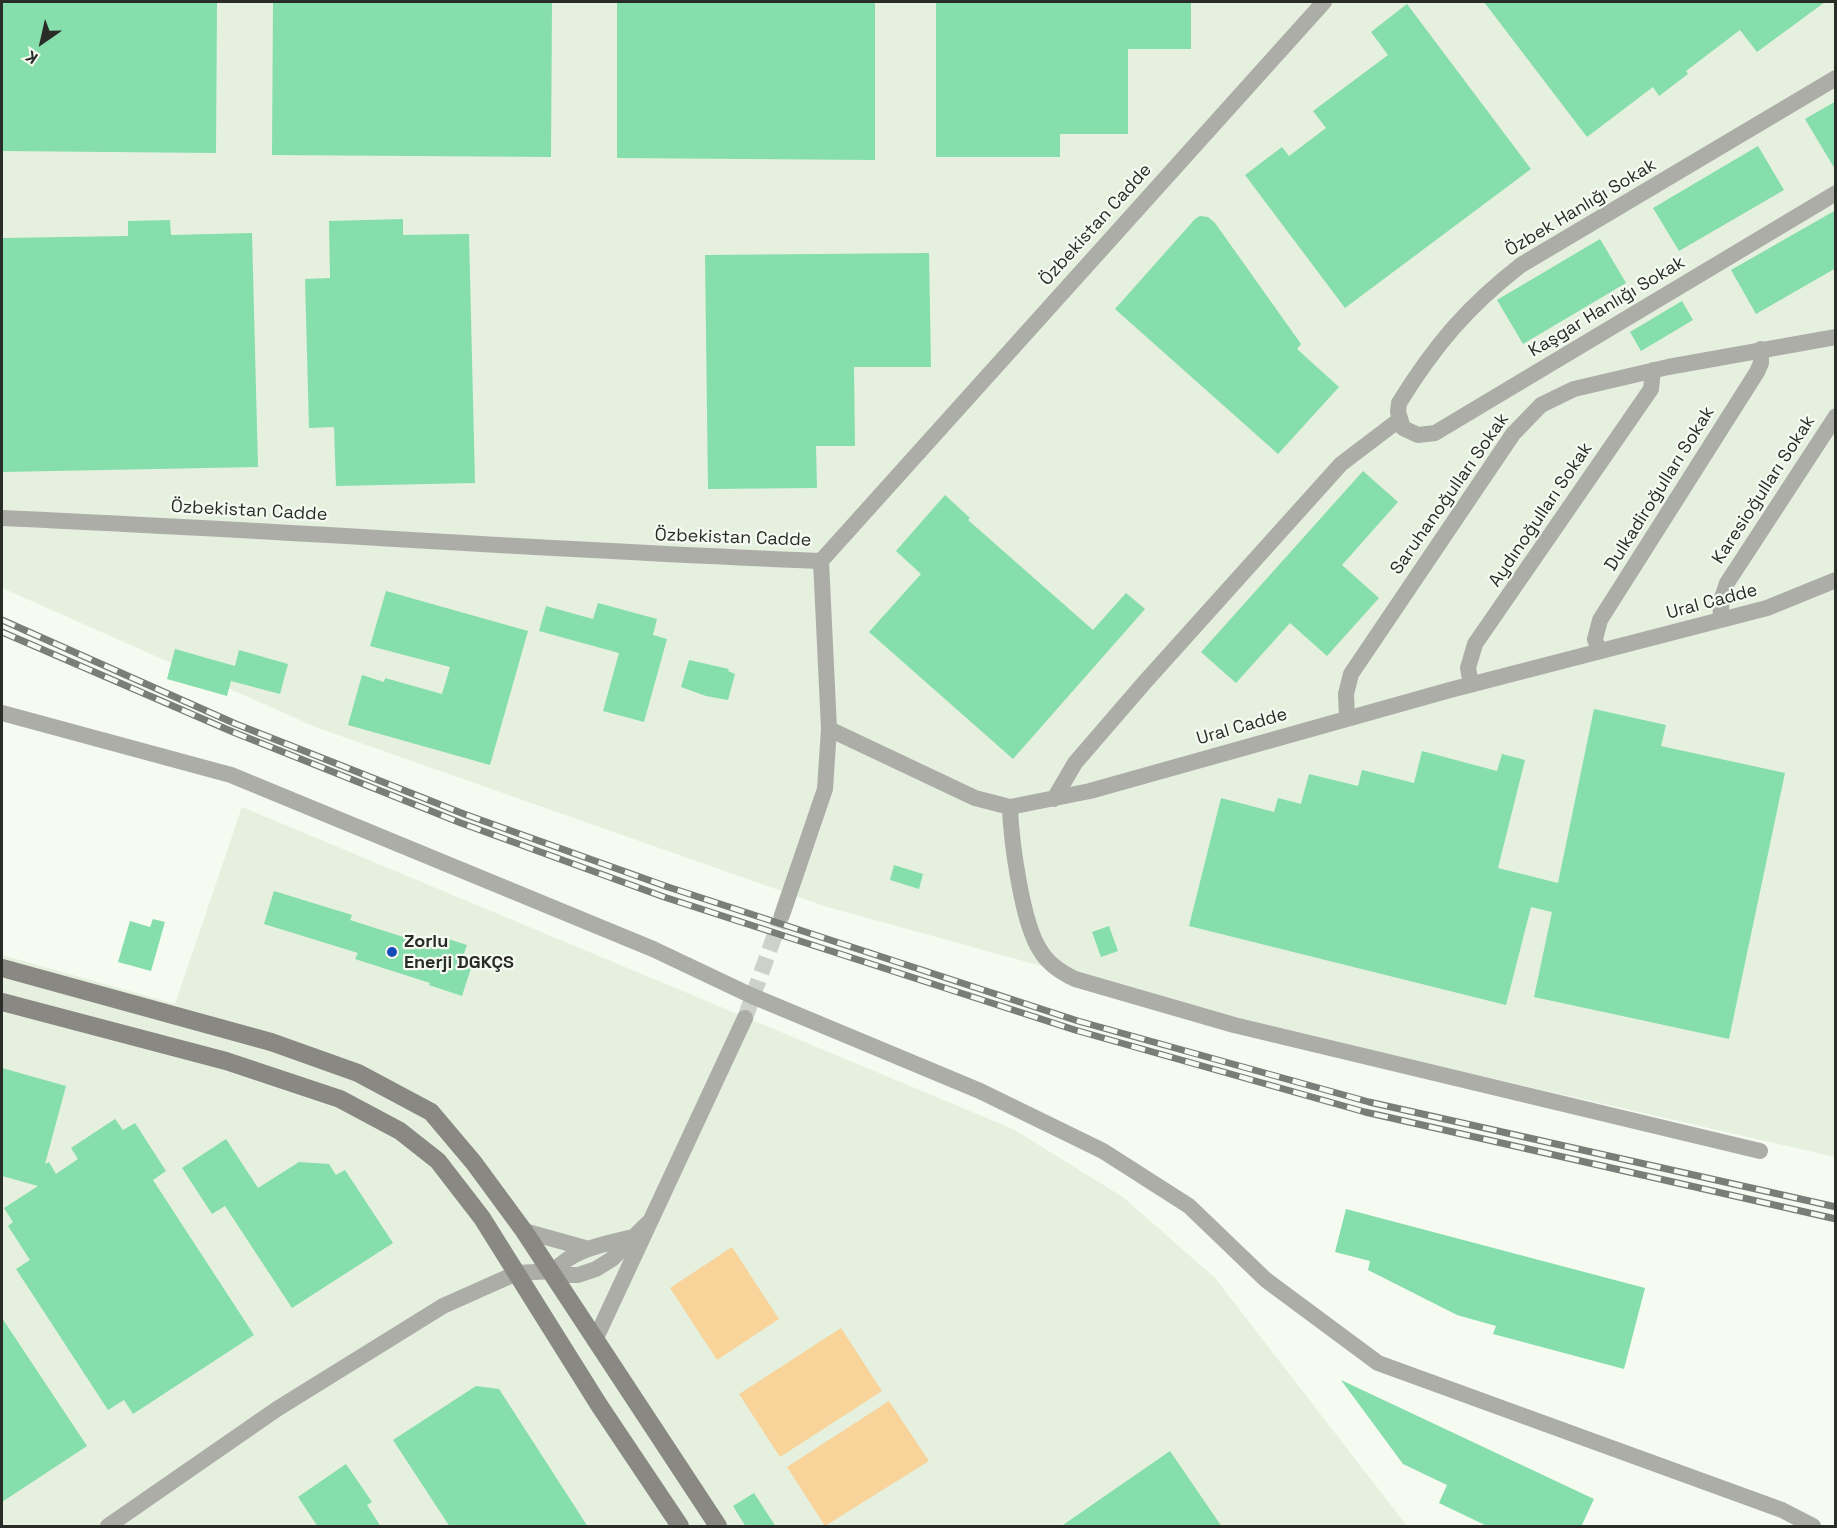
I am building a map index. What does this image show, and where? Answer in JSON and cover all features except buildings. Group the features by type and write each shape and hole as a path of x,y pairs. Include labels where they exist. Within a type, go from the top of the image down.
{"street":[{"name":"Özbekistan Cadde","path":"2,518 189,526 573,551 821,561 1324,2"},
{"name":"Özbek Hanlığı Sokak","path":"1400,420 1399,403 1429,355 1474,304 1521,265 1836,78"},
{"name":"Kaşgar Hanlığı Sokak","path":"1400,420 1403,428 1410,432 1426,435 1435,433 1836,193"},
{"name":"Saruhanoğulları Sokak","path":"1347,718 1346,694 1351,674 1521,423 1541,405 1563,393 1653,370 1836,337"},
{"name":"Dulkadiroğulları Sokak","path":"1599,651 1595,639 1600,620 1757,372 1761,363 1761,349"},
{"name":"Aydınoğulları Sokak","path":"1471,684 1468,668 1475,644 1651,389 1653,370"},
{"name":"Karesioğulları Sokak","path":"1720,620 1722,598 1727,583 1836,416"},
{"path":"1054,799 1075,763 1333,473 1400,420"},
{"path":"782,915 825,789 829,729 821,561"},
{"name":"Ural Cadde","path":"829,729 975,798 1010,807 1054,799 1471,684 1767,608 1836,580"},
{"path":"2,713 231,775 653,949 750,995 980,1091 1102,1151 1189,1206 1266,1280 1378,1363 1782,1510 1813,1527"},
{"path":"1010,807 1011,839 1034,939 1054,968 1075,979 1234,1025 1760,1151"},
{"path":"2,968 271,1042 358,1073 431,1112 474,1163 524,1230 718,1527"},
{"path":"2,1002 226,1061 340,1099 400,1131 438,1161 482,1218 599,1405 680,1527"},
{"path":"595,1340 648,1223 687,1149 745,1018"},
{"path":"108,1527 287,1402 443,1306 517,1273 551,1271 578,1275 596,1269 612,1259 648,1223"},
{"path":"524,1230 589,1249"},
{"path":"551,1271 567,1258 589,1249 633,1237"}],"shaded area":[{"path":"2,2 1835,2 1835,1157 1233,1019 824,906 318,728 2,588"},
{"path":"242,807 1013,1129 1123,1197 1215,1278 1407,1526 2,1526 2,955 175,1004"},
{"path":"732,1247 779,1319 717,1360 670,1288"},
{"path":"841,1328 882,1391 780,1457 739,1394"},
{"path":"889,1401 929,1461 825,1526 787,1467"}],"tunnel":[{"path":"745,1018 782,915"}],"railway":[{"path":"2,620 236,724 464,814 668,887 1078,1021 1369,1102 1836,1207"},
{"path":"2,632 233,732 461,823 664,897 1075,1030 1365,1112 1836,1219"}],"place":[{"name":"Zorlu Enerji DGKÇS","path":"392,952"}]}
